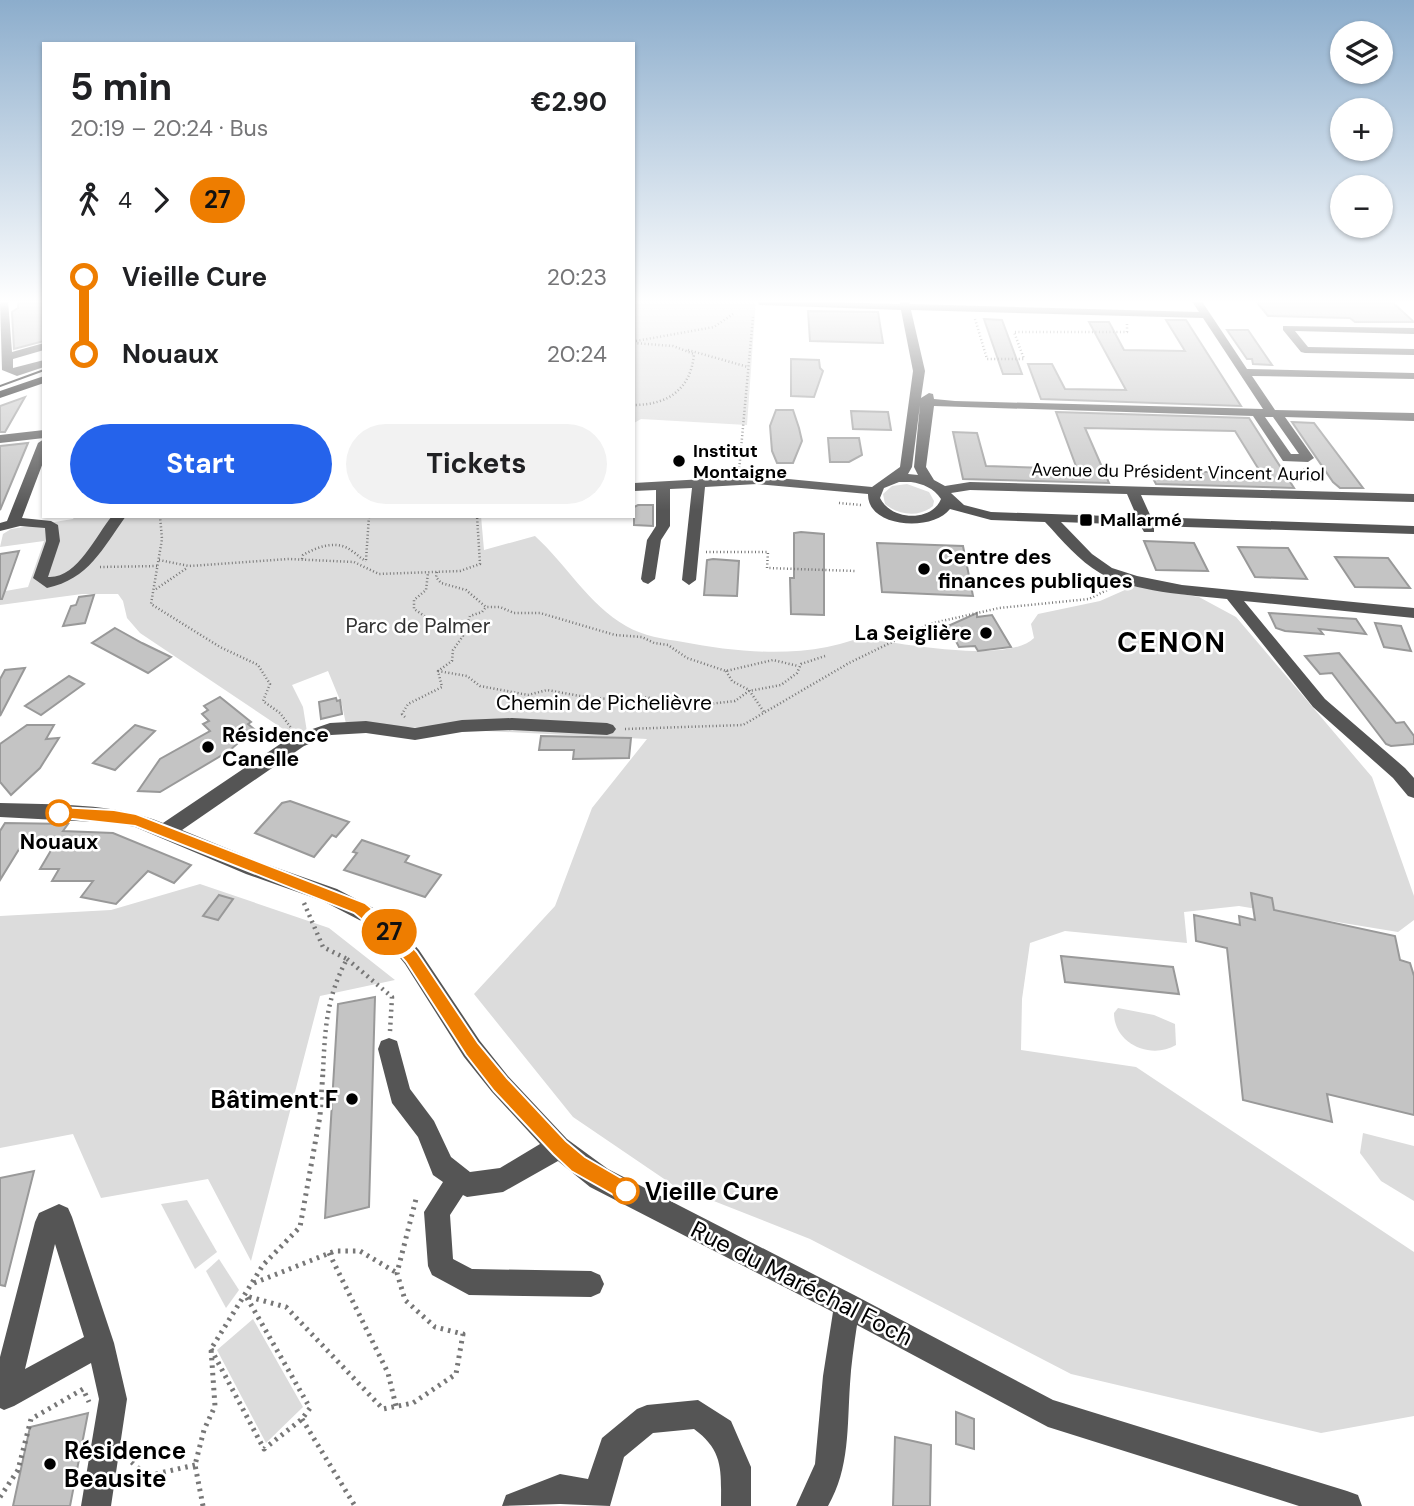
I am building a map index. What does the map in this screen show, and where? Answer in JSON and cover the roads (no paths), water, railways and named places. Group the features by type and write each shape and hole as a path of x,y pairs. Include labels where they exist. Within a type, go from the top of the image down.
{"main road":[{"path":"0,397 42,382"}],"street":[{"path":"919,370 922,402 920,467 929,482 944,495 974,513 1052,523 1074,545 1107,571 1181,590 1414,613"},
{"path":"1245,372 1308,458 1287,458 1256,412"},
{"path":"1245,372 1414,376"},
{"path":"922,402 1414,417"},
{"path":"874,498 883,482 902,473 906,467 922,402"},
{"path":"0,439 42,434"},
{"path":"6,525 42,447"},
{"path":"890,479 909,478 929,482"},
{"path":"635,487 739,480 797,482 874,498 882,510 902,519 925,519 942,512 944,495"},
{"path":"689,580 699,482"},
{"path":"648,579 654,540 663,526 663,485"},
{"name":"Avenue du Président Vincent Auriol","path":"944,495 970,486 1414,498"},
{"path":"1132,490 1148,526"},
{"path":"935,516 977,523 1148,526 1414,537"},
{"path":"6,525 34,522 51,525 54,541 40,578 47,583 68,578 80,567 117,518"},
{"path":"1148,526 1414,530"},
{"path":"1074,545 1099,551"},
{"path":"1232,596 1319,704 1406,771 1414,791"},
{"name":"Chemin de Pichelièvre","path":"166,831 298,741 330,729 366,727 415,734 462,726 512,724 607,729"},
{"name":"Rue du Maréchal Foch","path":"2,812 114,816 136,820 359,908 394,936 412,957 472,1049 500,1084 559,1147 599,1178 847,1305 1048,1413 1282,1496 1346,1506"},
{"path":"389,1049 400,1095 426,1129 442,1166 467,1185 503,1180 559,1147"},
{"path":"459,1179 437,1212 441,1266 468,1282 591,1284"},
{"path":"96,1506 113,1399 100,1343 59,1217 48,1222 4,1396 100,1343"},
{"path":"811,1506 820,1494 834,1452 836,1385 847,1305"},
{"path":"517,1506 560,1489 596,1501 612,1448 647,1419 698,1414 721,1431 736,1467 736,1506"}],"tram line":[{"path":"0,386 42,371"}],"place":[{"name":"Institut Montaigne","path":"679,461"},
{"name":"Mallarmé","path":"1086,520"},
{"name":"Centre des finances publiques","path":"924,569"},
{"name":"La Seiglière","path":"986,633"},
{"name":"Résidence Canelle","path":"208,747"},
{"name":"Nouaux","path":"59,813"},
{"name":"Bâtiment F","path":"352,1099"},
{"name":"Vieille Cure","path":"626,1191"},
{"name":"Résidence Beausite","path":"50,1464"}],"district":[{"name":"CENON","path":"1172,642"}],"park label":[{"name":"Parc de Palmer","path":"418,626"}]}
